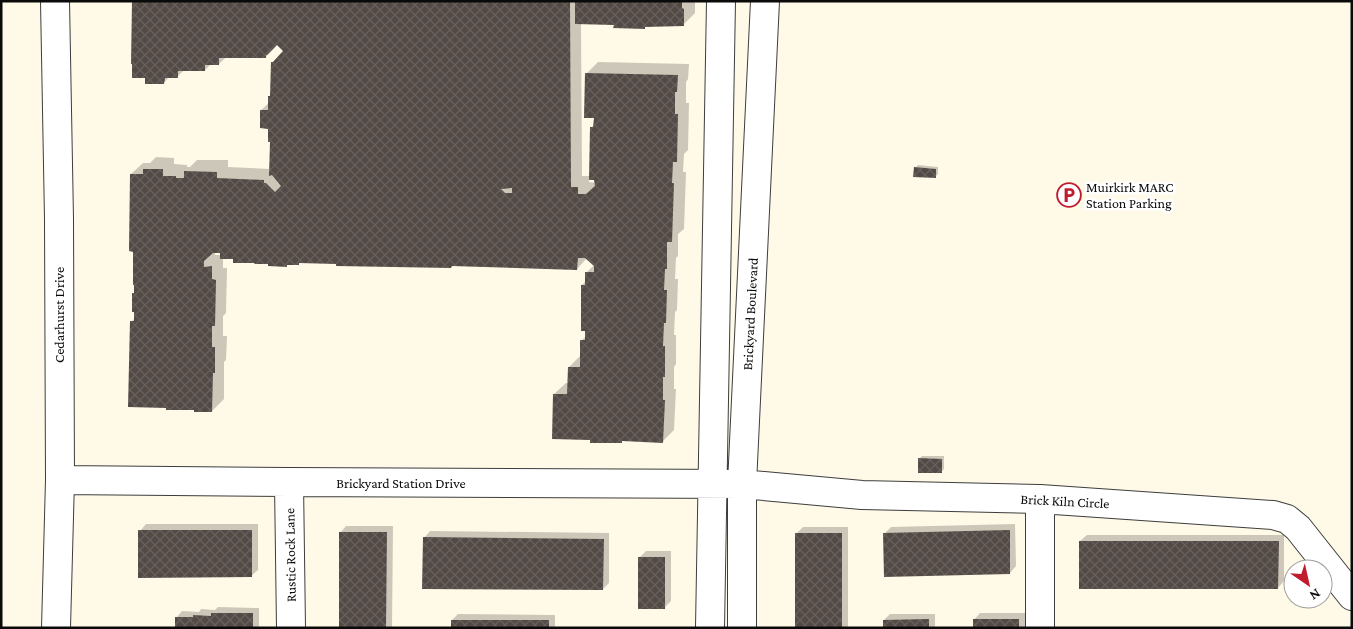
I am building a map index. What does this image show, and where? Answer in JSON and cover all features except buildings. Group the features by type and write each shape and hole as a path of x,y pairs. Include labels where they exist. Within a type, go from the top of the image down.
{"street":[{"name":"Cedarhurst Drive","path":"55,1 59,229 60,480 56,628"},
{"path":"710,628 721,1"},
{"name":"Brickyard Boulevard","path":"742,628 742,484 765,1"},
{"name":"Brickyard Station Drive","path":"60,480 742,484"},
{"name":"Rustic Rock Lane","path":"289,482 291,628"},
{"name":"Brick Kiln Circle","path":"742,484 862,495 1040,499 1273,514 1287,519 1298,528 1352,596"},
{"path":"1040,499 1040,628"}],"place":[{"name":"Muirkirk MARC Station Parking","path":"1069,195"}]}
